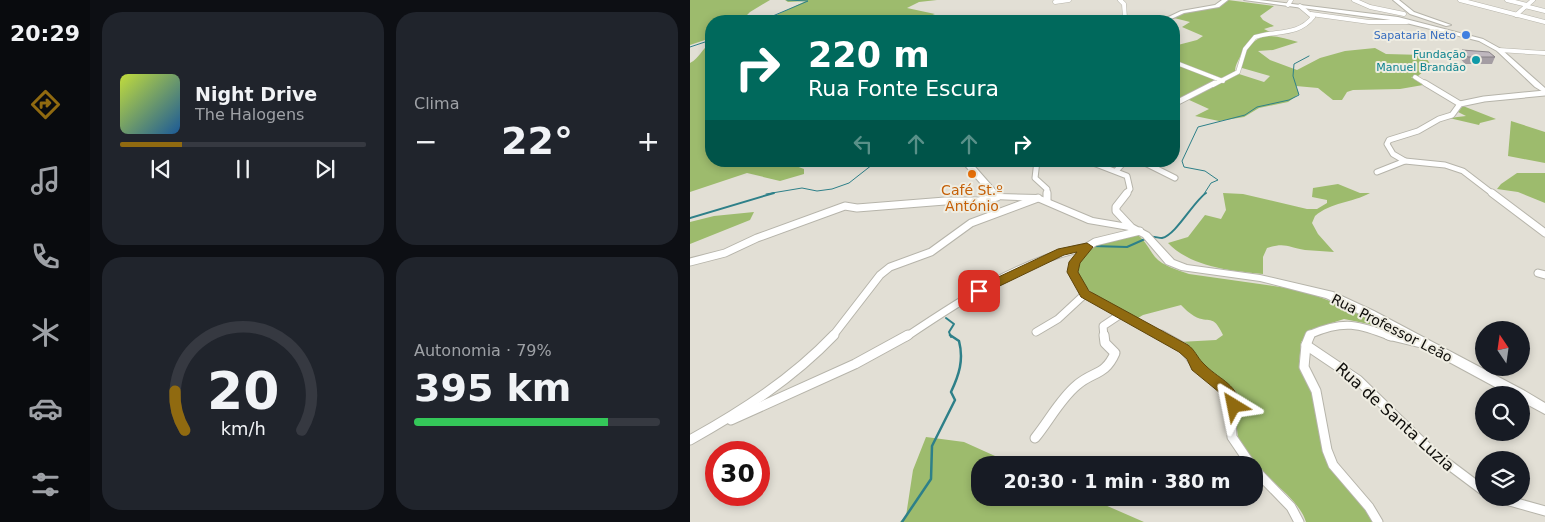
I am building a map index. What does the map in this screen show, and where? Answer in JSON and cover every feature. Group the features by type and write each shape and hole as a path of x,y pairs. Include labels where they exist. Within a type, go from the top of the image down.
{"street":[{"path":"1055,2 1069,0"},
{"path":"1120,0 1124,4 1125,15"},
{"path":"1176,15 1217,6 1225,0"},
{"path":"1247,0 1290,2 1311,14 1330,14 1369,22 1416,23"},
{"path":"1354,0 1404,14 1412,13"},
{"path":"1396,0 1412,13 1458,28 1460,30 1456,34"},
{"path":"1460,0 1545,22"},
{"path":"1507,0 1545,11"},
{"path":"1516,15 1533,0"},
{"path":"1300,6 1398,19 1489,43 1545,92"},
{"path":"1496,17 1506,13"},
{"path":"1180,101 1238,72 1249,42 1255,38 1298,30 1311,21 1313,17 1311,14"},
{"path":"1398,19 1404,14"},
{"path":"1499,50 1545,53"},
{"path":"1180,64 1223,81"},
{"path":"1415,77 1460,104 1484,99 1545,92"},
{"path":"1405,161 1390,150 1388,140 1418,131 1439,118 1452,116 1460,104"},
{"path":"1377,172 1405,161 1445,165 1463,171 1545,233"},
{"path":"690,262 725,253 757,238 845,206 857,208 945,201 979,201 997,197 970,167"},
{"path":"715,427 768,390 818,350 831,337 880,275 890,267 925,255 979,219 1042,199 1047,189 1035,178 1037,167"},
{"path":"1099,167 1127,176 1130,189 1116,207 1116,211 1131,227"},
{"path":"1116,171 1120,167"},
{"path":"1153,167 1176,178"},
{"name":"Rua Professor Leão","path":"997,197 1042,199 1091,221 1131,227 1143,233 1170,262 1185,268 1260,278 1329,295 1370,314 1504,386"},
{"path":"690,440 855,364 899,341 962,300 1014,273 1062,252 1143,233"},
{"path":"1089,246 1075,262 1072,272 1085,294 1184,348 1191,355 1197,366 1231,394 1234,406 1231,420 1232,437 1245,456"},
{"path":"1036,332 1058,319 1085,294"},
{"path":"1035,438 1079,383 1102,374 1111,363 1115,353 1105,343 1103,326 1121,314"},
{"path":"1378,522 1369,507 1334,465 1327,450 1316,391 1304,367 1306,345 1311,334 1340,322 1356,324 1400,340 1422,343"},
{"name":"Rua de Santa Luzia","path":"1306,345 1358,380 1432,452 1475,484"},
{"name":"Rua Professor Leão","path":"1530,400 1545,409"},
{"path":"1263,478 1291,507 1299,522"},
{"path":"1527,506 1545,511"}],"green space":[{"path":"690,0 770,0 747,15 705,15 705,40 690,45"},
{"path":"785,0 937,0 919,2 907,8 935,14 932,15 776,15 806,1 788,2"},
{"path":"1228,0 1274,6 1260,16 1263,20 1274,26 1264,29 1274,34 1256,37 1249,41 1237,63 1235,72 1221,78 1180,62 1180,44 1197,40 1203,36 1182,27 1190,22 1180,20 1178,15 1222,4"},
{"path":"1266,36 1298,42 1273,50 1258,51 1270,60 1297,70 1320,58 1345,51 1375,48 1386,54 1424,55 1431,65 1418,76 1411,77 1423,85 1400,89 1353,90 1347,92 1342,100 1333,100 1318,88 1296,86 1299,94 1288,102 1259,108 1244,117 1219,121 1195,116 1209,109 1187,99 1239,74 1264,82 1270,76 1242,68 1248,48 1256,40"},
{"path":"705,48 705,167 799,167 804,169 804,174 780,181 747,173 690,192 690,63"},
{"path":"1180,65 1220,81 1180,98"},
{"path":"1463,106 1496,119 1480,123 1479,125 1449,118 1466,116 1458,112"},
{"path":"1511,121 1545,132 1545,163 1508,156"},
{"path":"1517,173 1545,173 1545,203 1518,192 1497,189"},
{"path":"1338,184 1360,193 1370,193 1335,205 1315,216 1312,223 1318,234 1334,252 1305,250 1282,245 1273,246 1267,248 1263,257 1263,274 1225,269 1200,263 1188,258 1168,243 1188,237 1205,215 1221,219 1226,210 1223,193 1243,194 1307,209 1317,209 1327,203 1327,200 1312,197 1313,188"},
{"path":"754,212 750,220 690,244 690,222 714,216"},
{"path":"1138,235 1158,260 1189,274 1301,290 1343,306 1405,337 1395,335 1369,324 1344,319 1313,329 1301,342 1299,364 1301,373 1313,391 1322,446 1374,522 1306,522 1300,510 1291,499 1263,472 1263,456 1248,456 1240,443 1237,429 1242,402 1238,396 1207,369 1189,349 1179,342 1216,340 1223,335 1219,328 1213,321 1194,316 1181,305 1138,318 1097,297 1081,280 1078,271 1080,261 1086,251 1093,245"},
{"path":"926,437 964,442 995,456 971,456 971,506 1107,506 1144,522 900,522 906,516 913,470"}],"building":[{"path":"1462,50 1489,52 1495,57 1468,57"}],"waterway":[{"path":"775,15 808,1 787,0"},
{"path":"690,47 705,42"},
{"path":"1204,194 1211,183 1218,180 1205,171 1184,167 1182,161 1198,127 1245,115 1257,107 1289,100 1299,95 1293,76 1294,64 1309,56"},
{"path":"766,194 802,188 817,191 832,189 849,183 869,167"},
{"path":"690,218 774,193"},
{"path":"1150,237 1162,238 1167,236 1206,193"},
{"path":"1092,246 1127,247 1145,239"},
{"path":"946,318 954,324 949,332 950,335"},
{"path":"902,522 931,479 932,446 955,400 951,392 958,373 961,355 959,341 950,335"}],"place":[{"name":"Sapataria Neto","path":"1466,35"},
{"name":"Fundação Manuel Brandão","path":"1476,60"},
{"name":"Café St.º António","path":"972,174"}],"route":[{"path":"979,291 1032,264 1062,252 1087,247 1075,262 1072,272 1077,284 1085,294 1184,348 1191,355 1197,366 1231,394 1234,406"}]}
